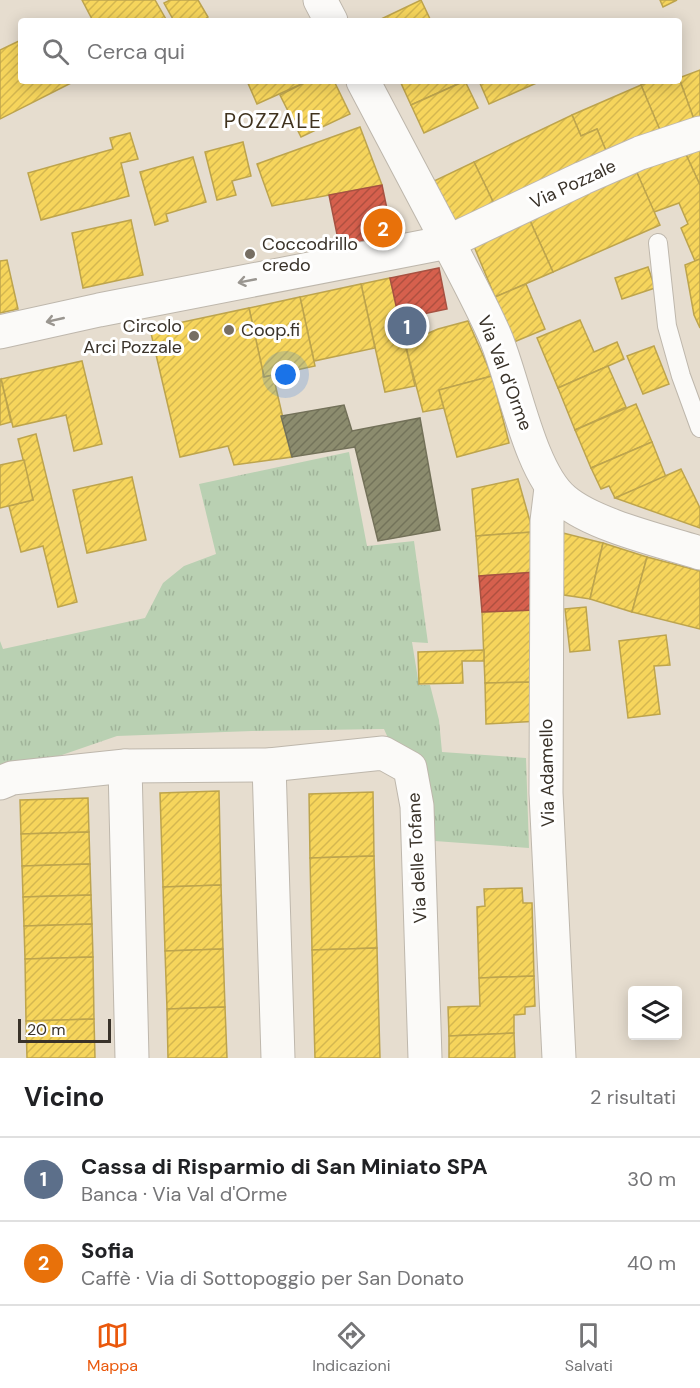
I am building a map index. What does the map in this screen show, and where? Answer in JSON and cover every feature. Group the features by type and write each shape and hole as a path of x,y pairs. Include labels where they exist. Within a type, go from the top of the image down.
{"street":[{"path":"320,0 329,18"},
{"name":"Via Val d'Orme","path":"365,84 496,337 537,459 551,488 565,502 598,520 700,553"},
{"name":"Via Pozzale","path":"0,332 111,307 448,242 640,153 700,133"},
{"name":"Via Adamello","path":"551,488 548,521 546,793 559,1058"},
{"name":"Via delle Tofane","path":"0,783 12,778 125,766 269,765 383,753 410,768 417,806 425,1058"},
{"path":"269,765 278,1058"},
{"path":"125,766 132,1058"}],"lane":[{"path":"658,243 668,326 681,376 700,428"}],"green space":[{"path":"349,452 367,546 414,541 428,643 412,642 419,685 430,685 439,720 442,752 526,758 529,848 421,840 392,747 384,729 117,736 59,756 0,770 0,641 3,649 145,618 163,583 184,566 216,554 199,484"}],"building: Abitazioni":[{"path":"82,0 155,0 165,18 91,18"},
{"path":"170,0 198,0 208,17 172,18 164,3"},
{"path":"421,0 430,18 383,18"},
{"path":"660,0 677,0 663,7"},
{"path":"18,41 18,84 69,84 0,119 0,50"},
{"path":"700,70 700,124 696,125 681,84 682,77"},
{"path":"248,84 301,84 257,104"},
{"path":"302,84 335,84 350,114 301,137 280,95"},
{"path":"401,84 458,84 411,105"},
{"path":"458,84 466,84 478,108 424,133 411,105"},
{"path":"480,84 534,84 489,104"},
{"path":"681,84 696,125 662,135 641,85"},
{"path":"641,85 662,135 609,158 597,129 581,136 572,115"},
{"path":"572,115 581,136 597,129 609,158 496,208 474,162"},
{"path":"360,127 382,185 272,206 257,164"},
{"path":"130,133 138,159 121,163 129,196 41,220 28,173 113,149 110,138"},
{"path":"243,142 251,176 232,181 236,195 217,200 205,152"},
{"path":"700,143 700,185 683,148"},
{"path":"683,148 700,185 700,259 695,261 681,228 688,224 679,203 654,212 634,166"},
{"path":"193,157 206,202 166,214 168,221 155,225 140,172"},
{"path":"474,162 496,208 455,228 434,181"},
{"path":"634,166 660,225 553,272 527,214"},
{"path":"527,214 553,272 495,297 471,239"},
{"path":"131,220 143,275 83,288 72,233"},
{"path":"700,259 700,328 694,315 685,265"},
{"path":"7,260 18,309 0,313 0,261"},
{"path":"648,267 655,288 622,299 615,278"},
{"path":"390,278 415,386 385,392 361,284"},
{"path":"361,284 375,348 314,361 300,297"},
{"path":"526,284 545,329 514,342 495,297"},
{"path":"300,297 315,366 264,377 249,308"},
{"path":"249,308 264,377 273,375 292,457 234,465 228,446 180,457 150,329"},
{"path":"580,320 594,352 617,342 624,359 558,388 537,338"},
{"path":"468,321 492,376 439,390 444,408 423,412 405,343 438,329"},
{"path":"654,346 669,384 643,394 627,356"},
{"path":"82,361 102,444 74,451 66,415 13,427 1,379"},
{"path":"608,366 626,407 575,430 558,388"},
{"path":"492,376 509,443 457,457 439,390"},
{"path":"0,380 11,422 0,425"},
{"path":"636,404 652,442 591,468 575,430"},
{"path":"36,434 77,602 58,607 43,546 21,552 9,506 33,500 18,439"},
{"path":"652,442 666,477 615,498 609,486 601,489 591,468"},
{"path":"24,460 33,500 0,508 0,465"},
{"path":"681,469 700,508 700,528 615,498"},
{"path":"132,477 146,540 87,553 73,490"},
{"path":"518,479 533,532 476,536 472,489"},
{"path":"533,532 536,572 479,576 476,536"},
{"path":"559,532 603,543 590,599 564,595"},
{"path":"603,543 647,557 632,612 590,599"},
{"path":"647,557 700,571 700,629 632,612"},
{"path":"586,607 590,650 570,652 565,609"},
{"path":"536,610 539,682 485,683 482,612"},
{"path":"666,635 670,665 654,666 660,714 628,718 619,641"},
{"path":"484,650 484,661 462,661 463,683 419,684 418,652"},
{"path":"539,682 540,721 486,724 485,683"},
{"path":"219,791 221,885 163,887 160,793"},
{"path":"373,792 374,856 310,858 309,794"},
{"path":"88,798 89,832 21,834 20,800"},
{"path":"89,832 90,864 22,866 21,834"},
{"path":"374,856 377,948 312,950 310,858"},
{"path":"90,864 91,895 23,897 22,866"},
{"path":"221,885 223,949 165,951 163,887"},
{"path":"522,888 523,903 532,903 534,976 479,978 477,907 485,906 484,889"},
{"path":"91,895 92,924 24,926 23,897"},
{"path":"92,924 93,957 25,959 24,926"},
{"path":"377,948 380,1058 315,1058 312,950"},
{"path":"223,949 225,1007 167,1009 165,951"},
{"path":"93,957 94,1019 26,1021 25,959"},
{"path":"534,976 535,1006 525,1007 525,1014 514,1015 514,1033 449,1036 448,1007 480,1006 479,978"},
{"path":"225,1007 227,1058 168,1058 167,1009"},
{"path":"94,1019 95,1058 27,1058 26,1021"},
{"path":"514,1033 515,1058 449,1058 449,1036"}],"building: Negozi":[{"path":"382,185 393,238 340,249 329,195"},
{"path":"439,268 447,309 399,319 390,278"},
{"path":"536,572 536,610 482,612 479,576"}],"building: Industria":[{"path":"344,405 352,431 420,418 440,530 378,541 355,447 292,457 281,416"}],"place":[{"name":"Sofia","path":"383,228"},
{"name":"Coccodrillo credo","path":"250,254"},
{"name":"Cassa di Risparmio di San Miniato SPA","path":"407,326"},
{"name":"Coop.fi","path":"229,330"},
{"name":"Circolo Arci Pozzale","path":"194,336"}],"district":[{"name":"POZZALE","path":"273,121"}]}
